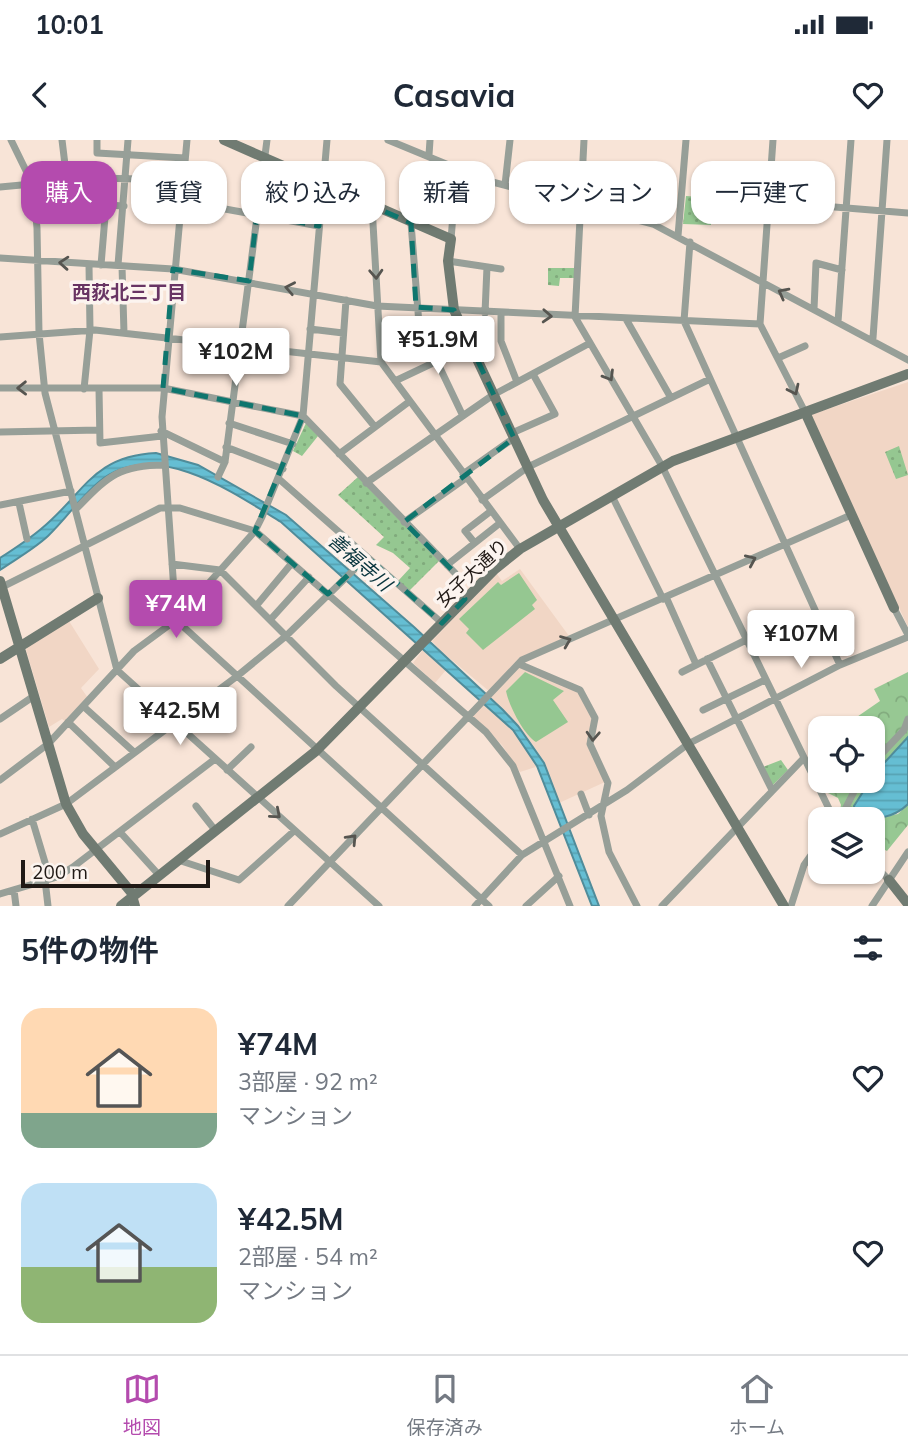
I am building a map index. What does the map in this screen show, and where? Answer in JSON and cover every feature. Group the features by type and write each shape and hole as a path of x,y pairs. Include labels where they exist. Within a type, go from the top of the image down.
{"street":[{"path":"11,140 21,161"},
{"path":"62,140 65,161"},
{"path":"97,140 97,153 185,158"},
{"path":"124,333 120,266 128,140"},
{"path":"185,161 187,140"},
{"path":"224,140 272,161"},
{"path":"265,161 267,140"},
{"path":"325,161 327,140"},
{"path":"388,140 441,161"},
{"path":"429,156 430,140"},
{"path":"505,186 510,140"},
{"path":"582,161 584,140"},
{"path":"678,236 686,140"},
{"path":"475,906 522,855 589,815 688,744 840,665 908,636 805,412 760,324 773,140"},
{"path":"838,322 851,140"},
{"path":"873,338 887,140"},
{"path":"117,179 131,179"},
{"path":"495,182 509,187"},
{"path":"0,187 21,186"},
{"path":"101,265 106,205 124,206"},
{"path":"835,207 908,213"},
{"path":"35,224 44,387 117,670 379,906"},
{"path":"178,224 163,388 162,434 176,620 316,751 489,906"},
{"path":"218,477 225,462 256,224"},
{"path":"0,780 48,744 134,651 176,620 255,531 279,479 303,416 319,226 309,224"},
{"path":"373,224 381,362 520,549"},
{"path":"411,224 416,307 421,332 462,414"},
{"path":"414,224 451,239"},
{"path":"452,224 448,261 454,310 528,467 558,526 785,906"},
{"path":"578,224 575,317 662,466 828,807"},
{"path":"652,224 873,338 908,359"},
{"path":"690,242 684,321 708,380 840,665"},
{"path":"0,258 173,269 377,306 760,324"},
{"path":"448,261 500,269"},
{"path":"814,309 816,264 842,270"},
{"path":"84,389 90,330 89,265"},
{"path":"485,313 487,267"},
{"path":"346,300 340,384 375,427"},
{"path":"501,313 501,341 517,382"},
{"path":"626,319 671,398"},
{"path":"310,329 343,333"},
{"path":"0,337 90,330 381,362"},
{"path":"366,483 462,414 590,343"},
{"path":"395,381 469,346"},
{"path":"778,358 805,346"},
{"path":"908,351 908,359"},
{"path":"404,522 513,436 555,414 533,374"},
{"name":"女子大通り","path":"121,906 134,901 159,875 316,751 466,599 520,549 662,466 908,374"},
{"path":"482,500 528,467 708,380"},
{"path":"0,388 163,388 303,416 455,573 466,599"},
{"path":"99,389 100,443 162,434 225,462"},
{"path":"339,454 410,401"},
{"path":"229,423 293,444"},
{"path":"0,432 99,430"},
{"path":"226,447 283,469"},
{"path":"75,508 98,485 116,472 164,462"},
{"path":"279,479 442,623"},
{"path":"0,505 72,494"},
{"path":"612,496 696,664"},
{"path":"19,503 27,539"},
{"path":"134,901 83,834 66,804 1,585 167,506 226,520 255,531 500,746 513,766 569,906"},
{"path":"474,542 465,531 491,511"},
{"path":"288,906 519,664 851,515"},
{"path":"447,565 500,523"},
{"path":"0,834 66,804 236,677 286,636 367,557"},
{"path":"256,606 292,563"},
{"path":"172,564 220,570 360,707 522,855"},
{"path":"270,620 309,578"},
{"path":"0,659 98,598"},
{"path":"682,672 746,640"},
{"path":"707,659 772,790"},
{"path":"519,664 580,690 594,718 590,744 608,783 601,816 609,852 637,906"},
{"path":"703,709 765,680"},
{"path":"0,719 34,696"},
{"path":"83,706 134,752"},
{"path":"885,750 904,730 908,719"},
{"path":"68,722 115,767"},
{"path":"227,771 251,747"},
{"path":"662,906 803,759"},
{"path":"0,894 48,879 96,850 215,760"},
{"path":"581,794 589,815"},
{"path":"196,806 215,830"},
{"path":"32,819 48,879 48,906"},
{"path":"178,860 239,880 294,831"},
{"path":"120,832 159,875"},
{"path":"872,906 908,852"},
{"path":"791,906 808,859"},
{"path":"526,906 559,876"},
{"path":"885,876 908,904"},
{"path":"14,890 16,906"}],"highlighted area":[{"path":"322,184 411,223 416,307 454,310 514,438 404,522 455,573 465,599 442,623 367,557 328,594 255,531 303,416 163,388 173,269 249,281 257,214 319,226"}],"shaded area":[{"path":"908,382 908,627 810,415"},
{"path":"520,569 569,636 519,658 489,691 442,652 434,660 446,670 435,683 413,663 423,650 432,657 439,649 432,641 497,574 502,581"},
{"path":"69,621 99,669 81,688 88,698 66,722 62,719 49,727 26,650 29,645"},
{"path":"519,667 578,692 592,718 587,745 605,782 559,803 545,764 520,772 502,745 472,716"}],"green space":[{"path":"686,196 691,196 691,224 711,225 683,224"},
{"path":"548,268 574,268 574,278 560,278 559,286 548,285"},
{"path":"306,423 318,436 302,456 293,451"},
{"path":"899,446 908,475 896,479 885,452"},
{"path":"358,477 439,561 409,591 398,581 410,568 393,553 376,545 384,537 338,495"},
{"path":"519,573 537,600 532,605 535,609 483,650 466,633 469,629 459,619 498,582 501,585"},
{"path":"525,672 564,691 553,700 568,722 536,742 518,720 506,691"},
{"path":"908,672 908,737 885,763 885,716 858,716 880,701 874,689"},
{"path":"781,760 788,770 772,786 763,767"},
{"path":"828,793 863,793 854,807 841,807 838,798"},
{"path":"908,804 908,825 887,851 885,817 898,814"}],"water":[{"path":"156,453 198,465 286,515 414,627 503,710 544,763 599,906 592,906 537,766 513,730 281,522 219,485 172,468 148,465 125,468 96,484 48,536 0,570 0,558 41,529 103,469 117,461"},
{"path":"908,737 908,804 885,816 885,807 854,807 862,793 885,793 885,762"}],"district":[{"name":"西荻北三丁目","path":"129,292"}],"water label":[{"name":"善福寺川","path":"360,562"}]}
